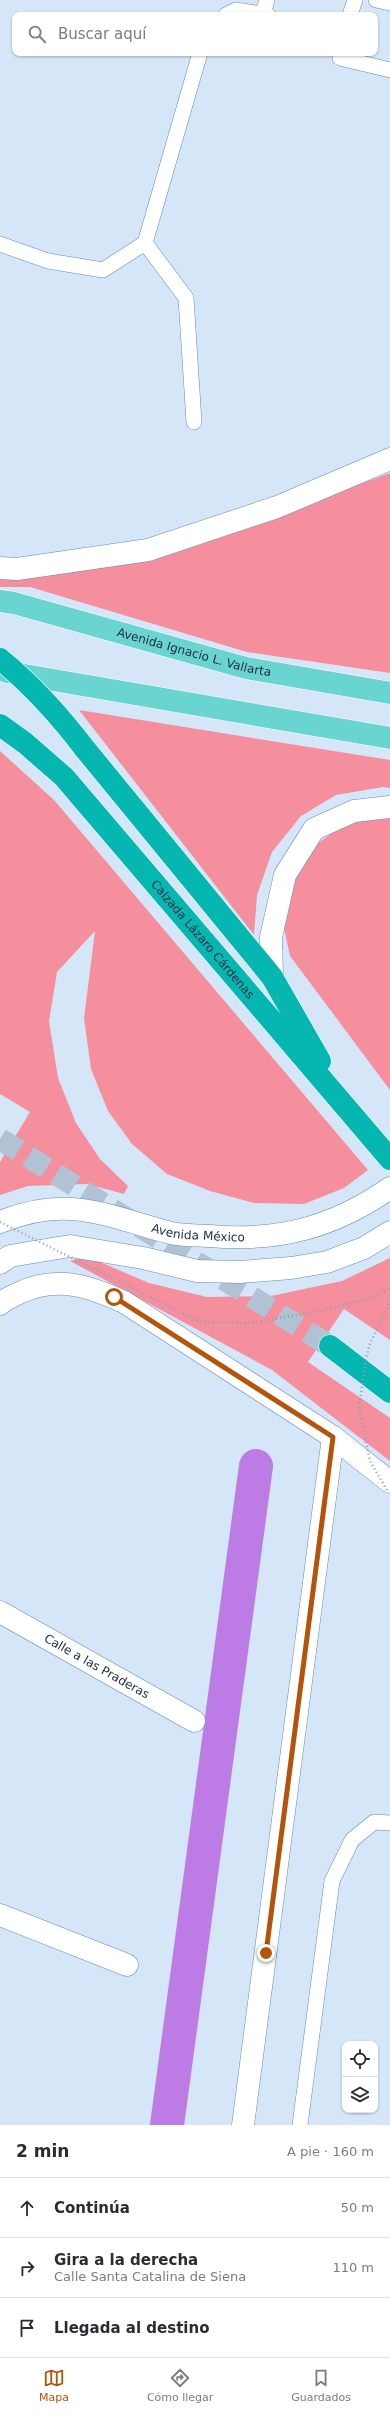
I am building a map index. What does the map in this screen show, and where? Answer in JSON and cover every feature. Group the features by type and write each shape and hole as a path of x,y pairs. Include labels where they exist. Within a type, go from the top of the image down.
{"highway":[{"path":"0,659 25,680 56,711 272,977 345,1105"},
{"name":"Calzada Lázaro Cárdenas","path":"3,727 45,759 64,776 390,1159"},
{"path":"330,1346 390,1392"}],"main road":[{"name":"Avenida Ignacio L. Vallarta","path":"0,601 14,603 246,668 390,693"},
{"path":"0,671 390,738"}],"street":[{"path":"0,568 17,569 148,550 277,507 390,459"},
{"path":"272,977 271,937 284,875 314,829 354,811 390,807"},
{"name":"Avenida México","path":"0,1222 19,1214 60,1208 99,1211 173,1233 234,1238 274,1237 314,1228 347,1215 390,1188"},
{"path":"0,1263 10,1256 70,1246 143,1258 197,1271 240,1272 291,1268 327,1262 364,1248 390,1232"},
{"path":"0,1304 35,1285 65,1284 92,1287 124,1302 333,1437 388,1486"},
{"path":"243,2125 333,1437"},
{"name":"Calle a las Praderas","path":"0,1612 194,1721"},
{"path":"0,1915 127,1965"}],"lane":[{"path":"264,12 267,0"},
{"path":"351,12 354,0"},
{"path":"376,0 390,3"},
{"path":"232,12 236,10 250,12"},
{"path":"0,244 48,262 103,270 145,243 199,56"},
{"path":"340,56 340,58 390,70"},
{"path":"145,243 186,298 194,422"},
{"path":"300,2125 332,1881 352,1840 374,1822 390,1823"}],"path":[{"path":"0,1222 200,1322 249,1323 310,1313 367,1298 390,1288"},
{"path":"388,1486 370,1460 360,1408 366,1358 370,1344 390,1301"}],"shaded area":[{"path":"390,473 390,673 247,652 30,587 0,587 0,576 166,555"},
{"path":"79,710 390,760 390,788 383,787 336,795 301,816 272,852 257,895 254,935"},
{"path":"0,751 54,800 368,1170 344,1188 304,1204 254,1203 210,1191 167,1174 132,1144 108,1111 91,1069 84,1018 95,931 57,972 49,1021 58,1078 76,1123 100,1159 128,1186 124,1194 87,1184 28,1186 0,1195 0,1162 30,1112 0,1094"},
{"path":"390,816 390,1090 290,956 284,928 296,871 314,846 339,828 368,817"},
{"path":"88,1257 149,1283 207,1297 271,1296 342,1281 390,1258 390,1340 344,1309 308,1362 390,1418 390,1461 272,1370 70,1261"}],"waterway":[{"path":"167,2125 256,1466"}],"tunnel":[{"path":"0,1139 330,1346"}],"route":[{"path":"114,1297 333,1437 266,1953"}]}
